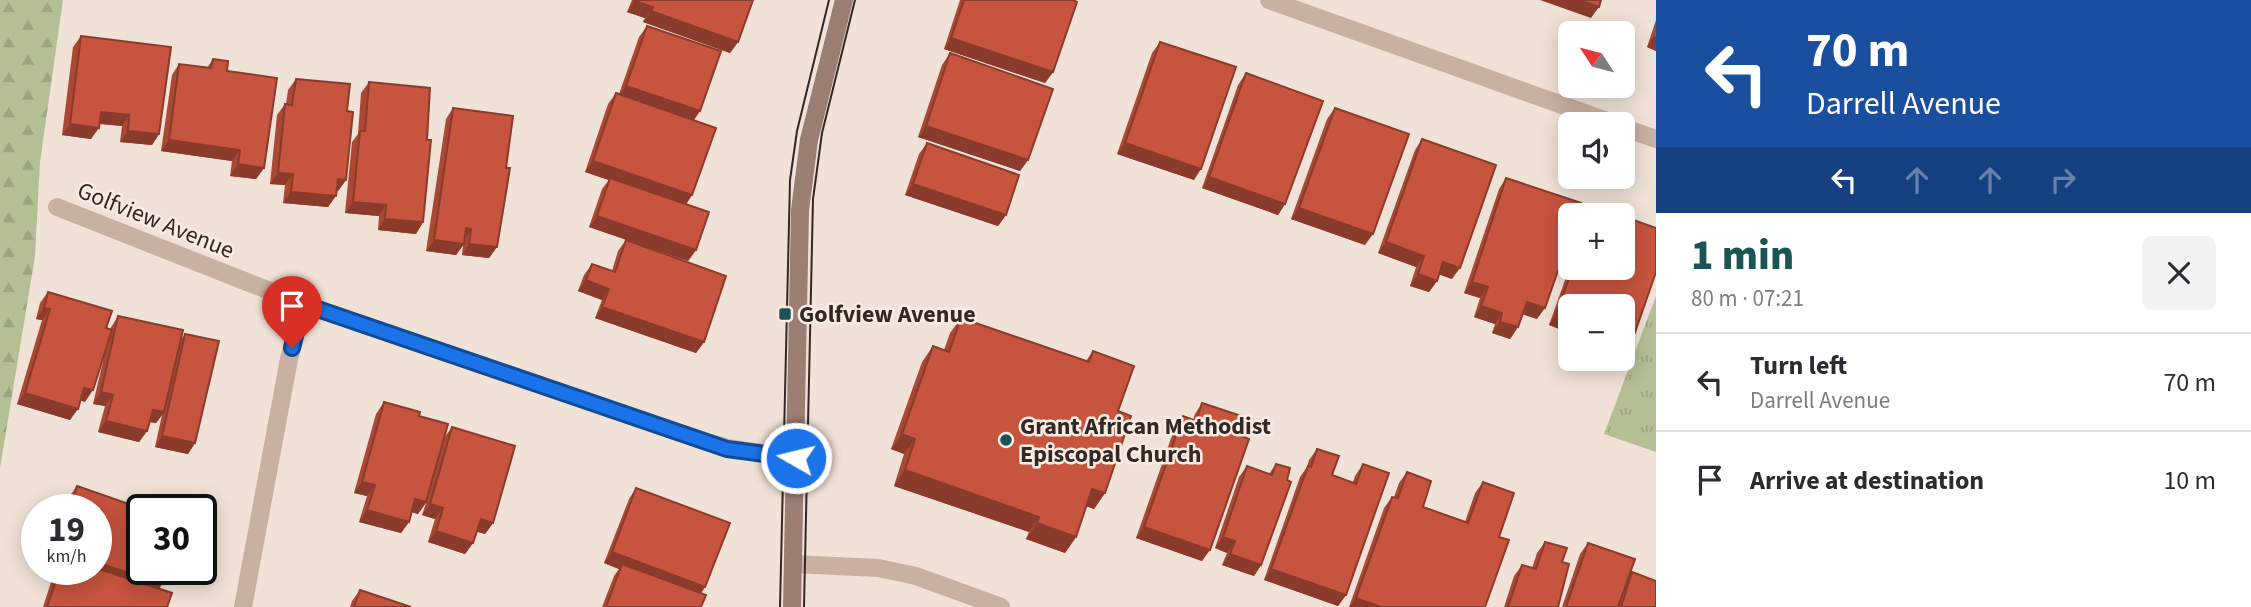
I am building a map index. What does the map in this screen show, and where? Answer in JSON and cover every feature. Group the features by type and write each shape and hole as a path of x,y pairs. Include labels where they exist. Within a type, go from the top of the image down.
{"main road":[{"path":"792,607 800,211 809,140 844,0"}],"street":[{"path":"1269,0 1582,112"},
{"path":"1635,132 1656,139"},
{"name":"Golfview Avenue","path":"57,207 303,304 727,449 796,458"},
{"path":"243,607 289,359 303,304"},
{"path":"793,564 878,568 903,573 1001,607"}],"green space":[{"path":"0,0 63,0 40,162 35,256 0,468"},
{"path":"1656,296 1656,452 1604,434 1628,371 1635,371 1635,352"}],"building":[{"path":"636,0 753,0 738,42 651,11 653,7"},
{"path":"964,0 1077,2 1053,72 951,38"},
{"path":"1579,0 1601,0 1599,7"},
{"path":"647,26 721,51 700,111 626,86"},
{"path":"81,36 171,47 159,134 128,131 129,115 101,112 99,128 70,124"},
{"path":"1160,42 1236,67 1201,169 1125,143"},
{"path":"950,53 1053,89 1028,160 926,126"},
{"path":"213,59 228,61 227,71 277,78 264,168 238,164 240,150 169,140 179,64 211,68"},
{"path":"1246,73 1323,101 1285,204 1209,177"},
{"path":"296,79 350,84 347,111 353,112 346,180 338,179 336,196 291,192 293,174 278,173 285,104 292,105"},
{"path":"369,82 430,88 427,140 431,140 423,222 385,219 386,205 353,202 360,131 365,131"},
{"path":"616,93 716,128 692,195 593,161"},
{"path":"453,108 513,116 506,168 510,168 497,247 469,244 471,229 466,228 464,244 434,240"},
{"path":"1335,108 1409,134 1373,234 1299,208"},
{"path":"1422,139 1496,165 1460,268 1443,262 1437,281 1418,274 1424,256 1386,242"},
{"path":"927,143 1019,175 1006,215 913,184"},
{"path":"610,178 709,212 696,250 597,216"},
{"path":"1506,178 1581,203 1558,203 1558,271 1545,308 1527,302 1518,327 1500,322 1502,313 1481,306 1488,287 1472,282"},
{"path":"1635,221 1656,228 1656,272 1635,332 1635,294 1563,294 1569,280 1635,280"},
{"path":"626,240 726,276 704,342 602,307 609,289 586,280 592,264 615,272"},
{"path":"48,292 112,311 106,328 112,330 93,390 84,388 78,409 25,393 50,309 44,308"},
{"path":"118,316 183,330 164,412 153,410 147,431 106,421 113,395 101,392"},
{"name":"Grant African Methodist Episcopal Church","path":"961,318 1089,362 1093,351 1134,366 1118,411 1131,416 1105,493 1092,489 1076,537 1037,523 1039,517 905,470 915,439 902,434 933,346 949,352"},
{"path":"185,334 219,341 195,443 162,436"},
{"path":"384,402 420,412 419,416 448,424 426,502 415,499 409,522 367,510 375,485 362,482"},
{"path":"1202,403 1241,416 1235,433 1249,439 1210,550 1144,527 1183,416 1196,421"},
{"path":"452,427 515,446 493,523 481,519 473,543 436,531 443,508 430,504"},
{"path":"1317,449 1339,456 1332,475 1356,484 1363,464 1389,473 1346,595 1271,569 1308,466 1311,467"},
{"path":"1276,464 1290,468 1287,480 1291,482 1261,565 1230,554 1235,541 1223,537 1247,466 1272,475"},
{"path":"1407,472 1431,481 1423,507 1468,523 1483,482 1514,493 1499,537 1509,540 1485,607 1381,607 1356,598 1392,497 1398,498"},
{"path":"77,486 100,494 74,494"},
{"path":"636,488 730,523 705,587 612,552"},
{"path":"112,498 126,503 126,572 112,567"},
{"path":"1545,542 1567,548 1562,562 1569,564 1558,607 1508,607 1522,565 1536,569"},
{"path":"1588,543 1635,559 1618,607 1566,607"},
{"path":"622,564 706,595 701,607 606,607"},
{"path":"1632,572 1656,581 1656,607 1621,607"},
{"path":"112,573 126,578 126,585 148,585 172,593 167,607 47,607 55,585 112,585"},
{"path":"360,590 411,607 354,607"}],"tram line":[{"path":"780,607 790,180 797,131 829,0"},
{"path":"804,607 813,199 822,133 855,0"}],"place":[{"name":"Golfview Avenue","path":"785,314"},
{"name":"Grant African Methodist Episcopal Church","path":"1006,440"}],"route":[{"path":"292,348 303,304 727,449 796,458"}]}
